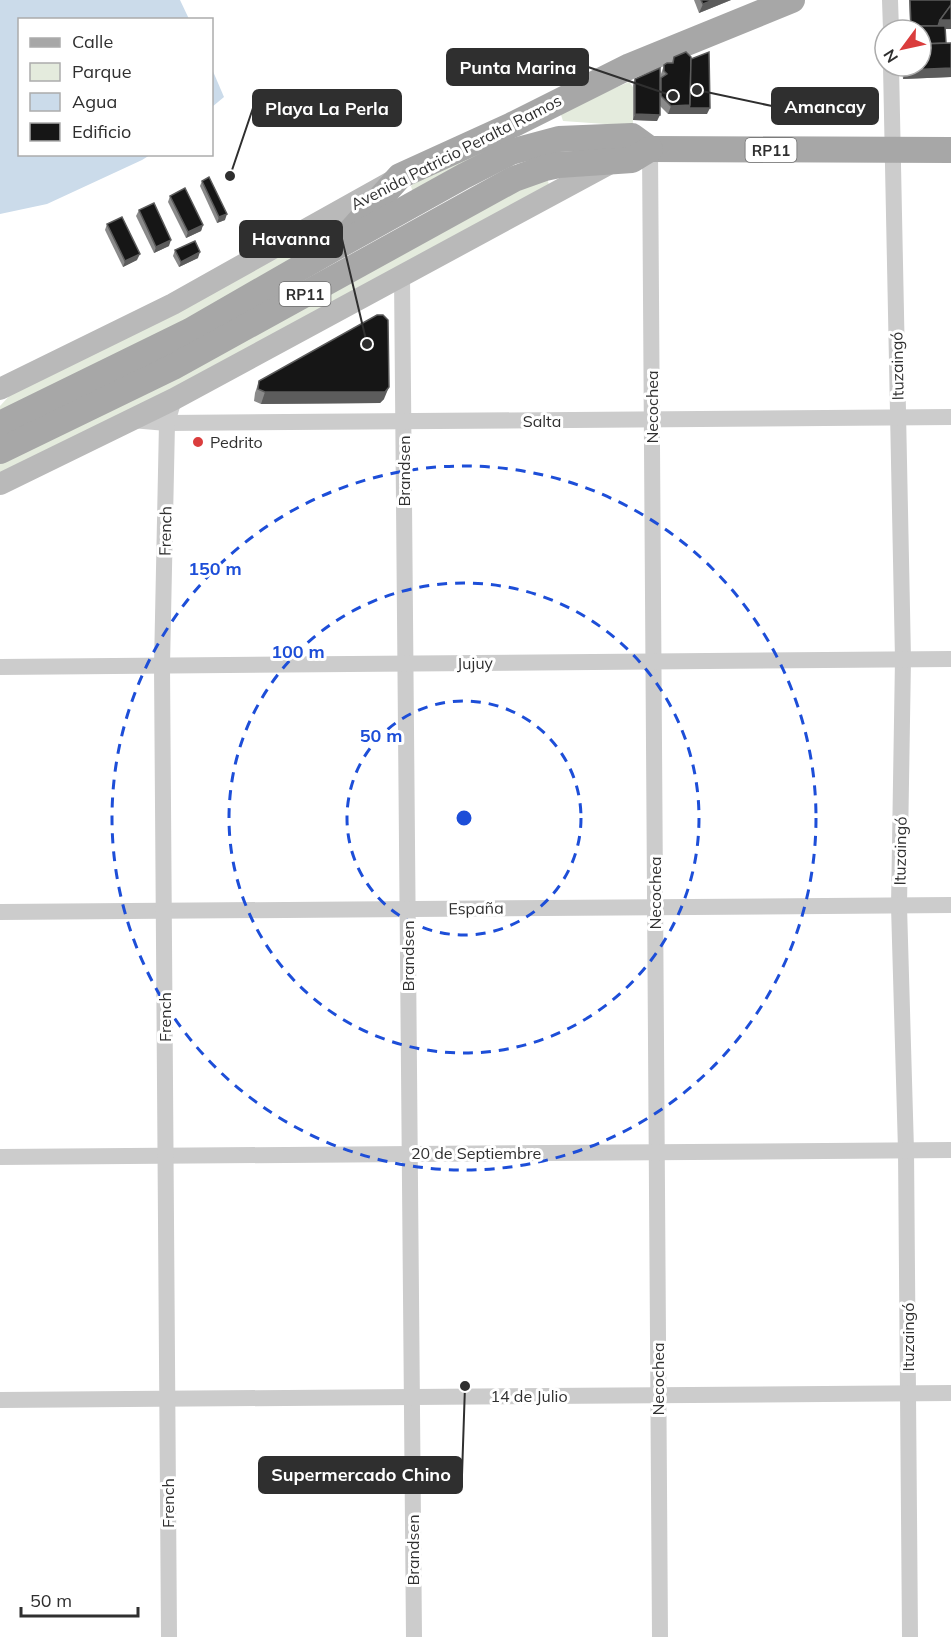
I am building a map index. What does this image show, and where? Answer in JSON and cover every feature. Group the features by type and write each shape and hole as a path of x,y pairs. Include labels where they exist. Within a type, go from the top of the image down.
{"main road":[{"name":"Avenida Patricio Peralta Ramos","path":"0,389 181,300 400,176 512,125 630,66 792,0"},
{"path":"512,125 537,127 582,137"},
{"name":"Avenida Patricio Peralta Ramos","path":"0,424 190,331 338,246 511,152 542,142 582,137 632,136 650,149"},
{"name":"RP11","path":"0,451 173,367 514,179 537,170 559,165 632,160 650,149 951,150"},
{"path":"0,484 174,399 616,160"},
{"path":"338,246 400,176"}],"street":[{"path":"890,0 891,18"},
{"name":"Ituzaingó","path":"891,78 903,659 899,906 906,1150 910,1637"},
{"name":"Necochea","path":"650,149 660,1637"},
{"name":"Brandsen","path":"402,276 414,1637"},
{"name":"French","path":"170,1637 162,666 167,423 174,399"},
{"name":"Salta","path":"132,420 167,423 951,417"},
{"name":"Jujuy","path":"0,667 951,659"},
{"name":"España","path":"0,912 951,905"},
{"name":"20 de Septiembre","path":"0,1156 951,1150"},
{"name":"14 de Julio","path":"0,1400 951,1393"}],"green space":[{"path":"629,82 633,87 633,126 563,121 561,115 564,110"},
{"path":"508,140 412,190 411,186 421,178"},
{"path":"547,177 549,185 166,396 0,475 0,461 518,187"},
{"path":"349,217 333,238 194,318 0,414 0,406 12,393"}],"water":[{"path":"0,0 180,0 189,18 18,18 18,156 148,156 47,204 0,214"},
{"path":"213,71 224,97 213,106"}],"building":[{"path":"701,0 713,0 703,4"},
{"path":"910,0 951,0 951,5 938,26 933,26 933,18 911,18"},
{"path":"951,5 951,20 940,20"},
{"path":"933,26 945,26 946,43 933,44"},
{"path":"951,43 951,68 933,69 933,44"},
{"path":"686,52 691,57 690,105 671,106 661,96 661,78 667,74 664,71 664,65 673,63 674,57"},
{"path":"709,52 710,108 689,108 691,59"},
{"path":"660,68 660,115 635,114 635,79"},
{"path":"209,177 227,214 219,217 202,181"},
{"path":"185,188 203,225 188,232 170,196"},
{"path":"154,203 171,240 156,247 139,210"},
{"path":"122,217 140,254 125,261 107,224"},
{"path":"195,241 200,252 181,262 175,250"},
{"path":"377,315 383,315 388,320 389,387 385,392 265,392 258,389 259,381"}],"place":[{"name":"Amancay","path":"697,90"},
{"name":"Punta Marina","path":"673,96"},
{"name":"Playa La Perla","path":"230,176"},
{"name":"Havanna","path":"367,344"},
{"name":"Pedrito","path":"198,442"},
{"name":"Supermercado Chino","path":"465,1386"}]}
